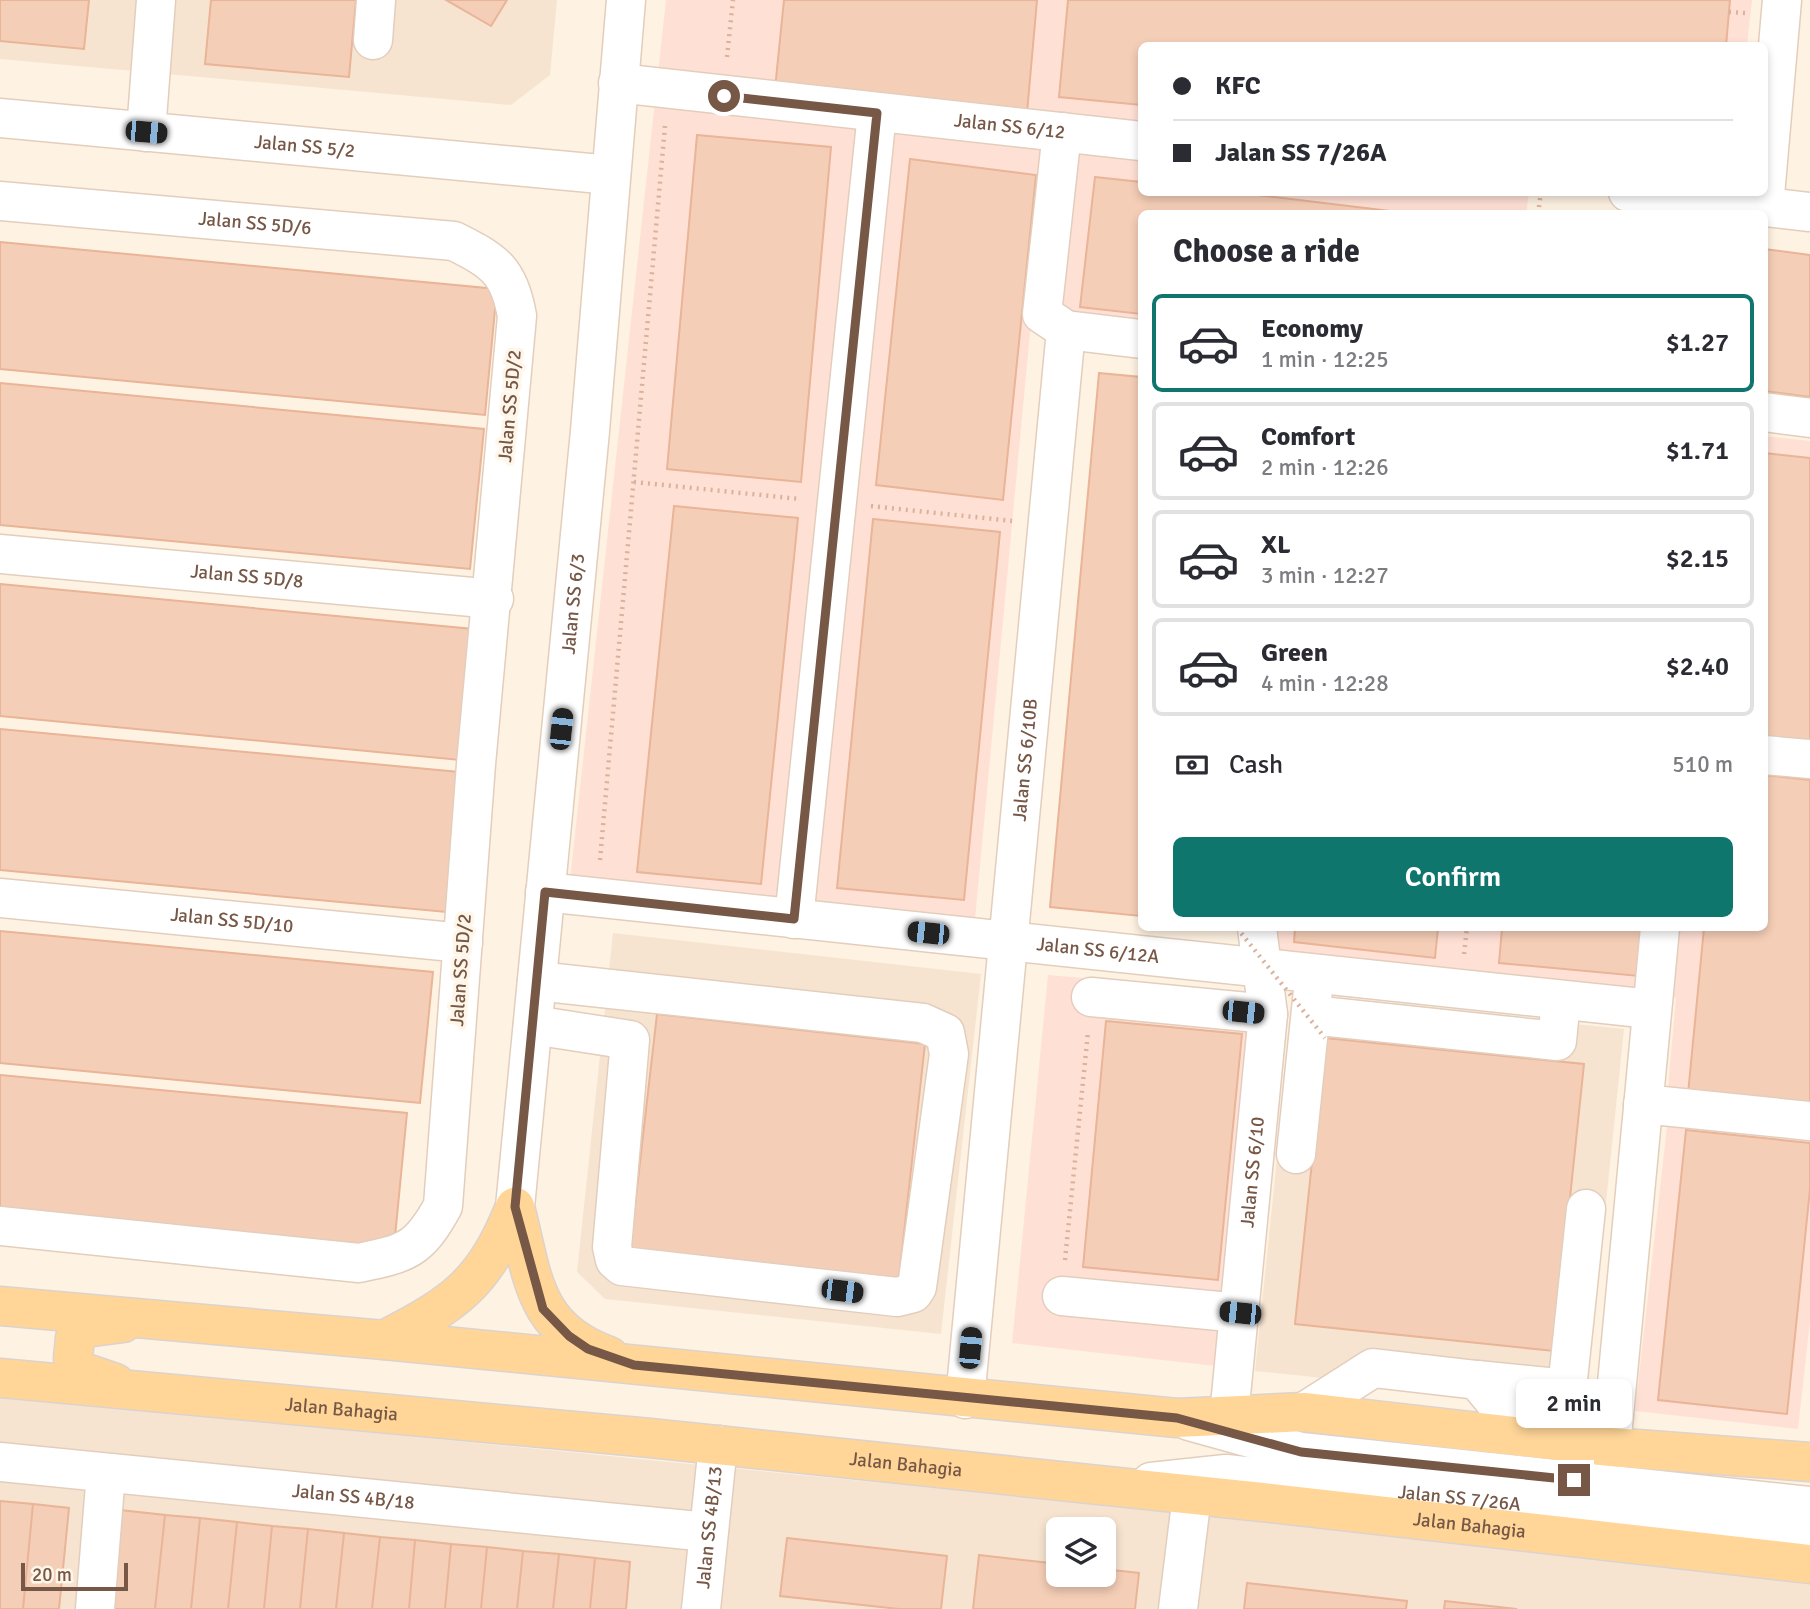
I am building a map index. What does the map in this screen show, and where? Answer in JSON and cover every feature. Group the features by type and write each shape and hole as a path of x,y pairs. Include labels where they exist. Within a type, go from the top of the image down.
{"main road":[{"path":"384,1340 438,1312 481,1274 499,1246 515,1207"},
{"path":"515,1207 543,1309 569,1336 588,1349 634,1365"},
{"path":"0,1308 160,1319 1177,1418 1304,1412 1611,1447 1810,1462"},
{"path":"0,1308 38,1321 50,1334 51,1345 50,1358 36,1369 0,1376"},
{"path":"154,1393 94,1378 77,1370 73,1358 75,1338 85,1328 160,1319"},
{"name":"Jalan Bahagia","path":"0,1376 154,1393 718,1445 1810,1564"}],"street":[{"path":"146,132 156,0"},
{"path":"373,40 376,0"},
{"name":"Jalan SS 6/3","path":"515,1207 626,0"},
{"path":"1768,161 1782,0"},
{"name":"Jalan SS 6/12","path":"618,83 1138,141"},
{"path":"794,919 877,113"},
{"name":"Jalan SS 5/2","path":"0,118 611,175"},
{"path":"1062,132 1042,314 1066,330 1138,339"},
{"path":"1664,196 1810,212"},
{"path":"1764,207 1765,196"},
{"name":"Jalan SS 5D/6","path":"0,201 454,240 483,255 501,271"},
{"name":"Jalan SS 5D/2","path":"0,1226 359,1263 398,1255 427,1235 443,1206 476,764 494,599 517,316 512,288 501,271"},
{"name":"Jalan SS 6/10B","path":"965,1399 964,1257 1009,941 1066,330"},
{"path":"1768,413 1810,418"},
{"name":"Jalan SS 5D/8","path":"0,554 494,599"},
{"path":"1768,755 1810,759"},
{"name":"Jalan SS 6/12A","path":"545,892 1651,1009"},
{"name":"Jalan SS 5D/10","path":"0,898 463,943"},
{"name":"Jalan SS 6/10","path":"1229,1416 1268,1014 1257,931"},
{"path":"1611,1447 1660,931"},
{"path":"1296,1154 1318,1026 1315,974"},
{"path":"537,981 923,1023 944,1033 948,1042 947,1067 920,1277 913,1293 897,1297 883,1296 624,1267 615,1260 612,1247 635,992"},
{"path":"1091,997 1268,1014"},
{"path":"1318,1026 1557,1041 1561,1000"},
{"path":"533,1026 629,1040"},
{"path":"1643,1104 1810,1121"},
{"path":"1304,1412 1373,1368 1567,1389 1586,1209"},
{"path":"1062,1296 1240,1313"},
{"path":"1477,1380 1524,1437"},
{"name":"Jalan SS 7/26A","path":"1177,1418 1301,1452 1810,1506"},
{"name":"Jalan SS 4B/13","path":"701,1609 718,1445"},
{"name":"Jalan SS 4B/18","path":"0,1462 708,1532"},
{"path":"95,1609 106,1473"},
{"name":"Jalan SS 7/26A","path":"1108,1486 1226,1474 1810,1535"},
{"path":"1178,1609 1192,1495"}],"path":[{"path":"724,96 733,0"},
{"path":"596,898 668,90"},
{"path":"1239,931 1318,1026"},
{"path":"1062,1296 1091,997"}],"shaded area":[{"path":"0,0 557,0 550,75 511,105 0,59"},
{"path":"666,0 1752,0 1747,42 1138,42 1138,196 1529,196 1526,210 1138,210 1138,323 1032,311 975,919 570,880"},
{"path":"1768,436 1810,441 1810,1112 1667,1097 1676,998 1273,955 1276,931 1768,931"},
{"path":"613,933 981,974 941,1334 605,1299 577,1272"},
{"path":"1048,975 1254,993 1216,1366 1012,1343"},
{"path":"1294,995 1624,1029 1585,1405 1255,1371"},
{"path":"1668,1118 1810,1134 1810,1321 1798,1429 1635,1411"},
{"path":"0,1396 1562,1550 1810,1581 1810,1609 0,1609"}],"building":[{"path":"0,0 89,0 84,49 0,41"},
{"path":"211,0 356,0 349,77 205,64"},
{"path":"446,0 507,0 491,26"},
{"path":"784,0 1037,0 1027,113 775,89"},
{"path":"1068,0 1730,0 1726,42 1138,42 1138,105 1059,97"},
{"path":"697,135 831,147 801,482 667,469"},
{"path":"910,159 1036,175 1003,500 876,485"},
{"path":"1095,177 1138,182 1138,196 1266,196 1382,210 1138,210 1138,314 1080,307"},
{"path":"0,242 497,289 485,415 0,369"},
{"path":"1768,250 1810,255 1810,397 1768,392"},
{"path":"1099,373 1138,377 1138,916 1050,907"},
{"path":"0,383 484,429 470,569 0,525"},
{"path":"1768,453 1810,458 1810,742 1768,737"},
{"path":"674,506 798,518 761,884 637,872"},
{"path":"873,519 1000,532 964,900 837,888"},
{"path":"0,584 473,629 460,760 0,716"},
{"path":"0,729 459,772 446,912 0,870"},
{"path":"1768,775 1810,780 1810,1107 1688,1094 1704,931 1768,931"},
{"path":"0,931 433,972 420,1103 0,1063"},
{"path":"1295,931 1438,931 1435,958 1294,942"},
{"path":"1502,931 1643,931 1639,976 1499,963"},
{"path":"657,1014 925,1044 899,1278 630,1249"},
{"path":"1106,1021 1242,1034 1218,1280 1083,1267"},
{"path":"1325,1038 1584,1064 1554,1351 1295,1324"},
{"path":"0,1075 407,1113 394,1247 0,1209"},
{"path":"1686,1130 1810,1143 1810,1189 1787,1414 1658,1400"},
{"path":"0,1501 33,1504 23,1609 0,1609"},
{"path":"33,1504 69,1508 59,1609 23,1609"},
{"path":"111,1509 165,1515 155,1609 101,1609"},
{"path":"165,1515 200,1518 191,1609 155,1609"},
{"path":"200,1518 237,1522 228,1609 191,1609"},
{"path":"237,1522 272,1526 264,1609 228,1609"},
{"path":"272,1526 308,1529 300,1609 264,1609"},
{"path":"308,1529 344,1533 336,1609 300,1609"},
{"path":"344,1533 380,1537 372,1609 336,1609"},
{"path":"380,1537 415,1540 409,1609 372,1609"},
{"path":"787,1538 947,1556 941,1609 899,1609 780,1596"},
{"path":"415,1540 451,1544 445,1609 409,1609"},
{"path":"451,1544 487,1547 481,1609 445,1609"},
{"path":"487,1547 523,1551 517,1609 481,1609"},
{"path":"523,1551 559,1554 553,1609 517,1609"},
{"path":"559,1554 595,1558 590,1609 553,1609"},
{"path":"979,1555 1046,1563 1046,1587 1116,1587 1116,1570 1139,1573 1135,1609 973,1609"},
{"path":"595,1558 630,1562 626,1609 590,1609"},
{"path":"1247,1583 1407,1601 1406,1609 1244,1609"},
{"path":"1445,1601 1517,1609 1444,1609"}],"route":[{"path":"724,96 877,113 794,919 545,892 515,1207 543,1309 569,1336 588,1349 634,1365 1177,1418 1301,1452 1574,1480"}]}
